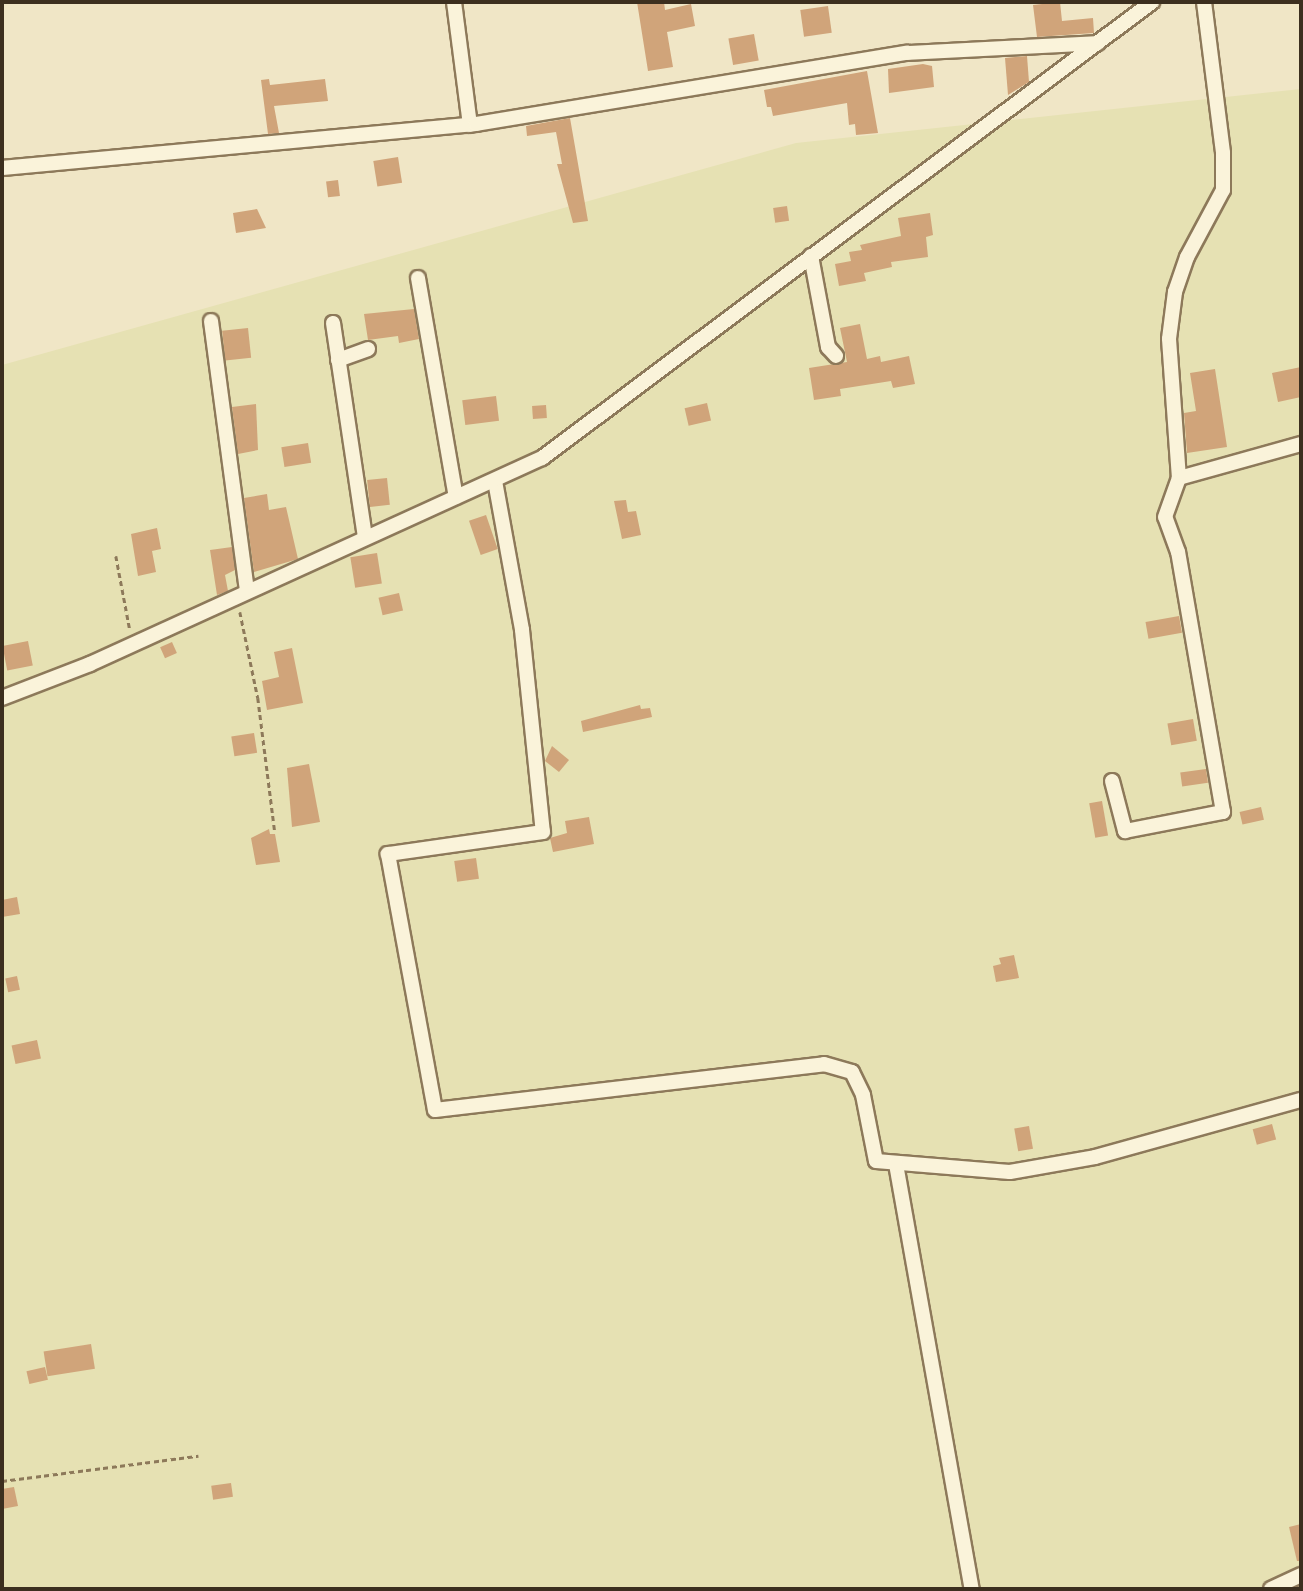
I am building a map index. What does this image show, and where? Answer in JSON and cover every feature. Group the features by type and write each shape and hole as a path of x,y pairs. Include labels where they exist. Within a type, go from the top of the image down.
{"street":[{"path":"454,2 470,125"},
{"path":"2,698 133,644 542,458 1152,2"},
{"path":"1112,781 1125,831 1223,812 1178,552 1165,517 1179,478 1169,339 1175,292 1187,257 1223,190 1223,153 1204,2"},
{"path":"2,168 470,125 906,52 1099,43"},
{"path":"811,256 828,347 836,356"},
{"path":"418,278 456,497"},
{"path":"211,321 242,593"},
{"path":"333,323 365,538"},
{"path":"338,360 368,349"},
{"path":"1179,478 1301,444"},
{"path":"495,481 522,630 543,832 388,853 435,1110 824,1065 852,1072 863,1095 876,1161 1010,1172 1095,1157 1301,1100"},
{"path":"896,1164 971,1589"},
{"path":"1271,1589 1301,1575"}],"path":[{"path":"116,556 133,644"},
{"path":"242,593 275,832"},
{"path":"2,1481 198,1455"}],"shaded area":[{"path":"1301,89 1301,1589 2,1589 2,365 796,143"}],"building":[{"path":"637,2 664,2 665,10 691,4 695,26 667,32 673,67 648,71"},
{"path":"1060,2 1062,21 1093,18 1094,33 1037,37 1033,5"},
{"path":"828,6 832,33 804,37 800,10"},
{"path":"754,34 759,61 733,65 728,39"},
{"path":"1027,56 1029,82 1008,95 1005,58"},
{"path":"923,64 932,66 934,87 889,93 888,69"},
{"path":"867,71 878,133 856,135 855,124 849,125 847,103 773,116 771,107 767,107 764,90"},
{"path":"269,79 270,85 325,79 328,101 274,106 279,133 268,134 261,80"},
{"path":"570,118 588,221 573,223 557,164 562,164 556,132 527,136 526,126"},
{"path":"398,157 402,183 377,187 373,161"},
{"path":"338,180 340,196 328,197 326,181"},
{"path":"787,206 789,221 775,223 773,208"},
{"path":"257,209 266,228 236,233 233,213"},
{"path":"930,213 933,235 926,237 928,257 891,262 892,267 864,273 866,281 839,286 835,264 851,261 849,252 862,250 860,245 901,236 898,218"},
{"path":"414,309 419,339 399,343 398,336 368,340 364,314"},
{"path":"860,324 867,359 880,356 881,362 909,356 915,384 893,388 891,381 840,389 841,396 814,400 809,368 847,362 840,328"},
{"path":"248,328 251,358 225,361 222,331"},
{"path":"1301,367 1301,397 1278,402 1272,373"},
{"path":"1215,369 1227,447 1187,453 1184,413 1196,411 1190,373"},
{"path":"496,396 499,421 465,425 462,400"},
{"path":"707,403 711,421 689,426 685,408"},
{"path":"256,404 258,450 238,454 232,407"},
{"path":"546,405 547,418 533,419 532,406"},
{"path":"308,443 311,463 284,467 281,447"},
{"path":"387,478 390,505 370,507 367,480"},
{"path":"267,494 269,510 286,507 298,559 254,572 244,498"},
{"path":"626,500 628,512 636,511 641,535 622,539 614,501"},
{"path":"486,515 498,549 481,555 469,521"},
{"path":"157,528 161,549 152,551 156,572 138,576 131,534"},
{"path":"232,547 235,570 225,575 228,591 217,595 210,550"},
{"path":"377,553 382,584 355,588 350,557"},
{"path":"399,593 403,611 383,615 379,598"},
{"path":"1179,616 1182,633 1148,639 1146,622"},
{"path":"28,641 33,666 7,671 2,646"},
{"path":"172,642 177,653 165,658 160,647"},
{"path":"292,648 303,703 267,710 262,681 279,677 274,652"},
{"path":"640,705 641,709 650,708 652,717 583,732 581,721"},
{"path":"1193,719 1197,741 1171,745 1167,724"},
{"path":"254,733 257,753 234,756 231,737"},
{"path":"552,746 569,760 559,772 545,761"},
{"path":"309,764 320,822 292,827 287,768"},
{"path":"1206,769 1208,783 1182,786 1180,773"},
{"path":"1102,801 1108,835 1095,838 1089,803"},
{"path":"1261,807 1264,820 1242,825 1240,812"},
{"path":"589,817 594,844 553,852 550,838 567,833 565,821"},
{"path":"269,829 270,834 275,834 280,862 256,865 251,838"},
{"path":"476,858 479,879 457,882 454,861"},
{"path":"17,897 20,914 2,917 2,900"},
{"path":"1014,955 1019,978 996,982 993,966 1001,964 999,958"},
{"path":"17,976 20,990 8,992 5,978"},
{"path":"37,1040 41,1059 16,1064 12,1045"},
{"path":"1272,1124 1276,1139 1257,1145 1253,1129"},
{"path":"1029,1126 1033,1149 1018,1151 1014,1129"},
{"path":"91,1344 95,1369 48,1376 44,1352"},
{"path":"45,1367 48,1380 29,1384 26,1371"},
{"path":"231,1483 233,1497 213,1500 211,1486"},
{"path":"14,1487 18,1506 2,1509 2,1489"},
{"path":"1301,1524 1301,1561 1297,1561 1289,1527"}]}
